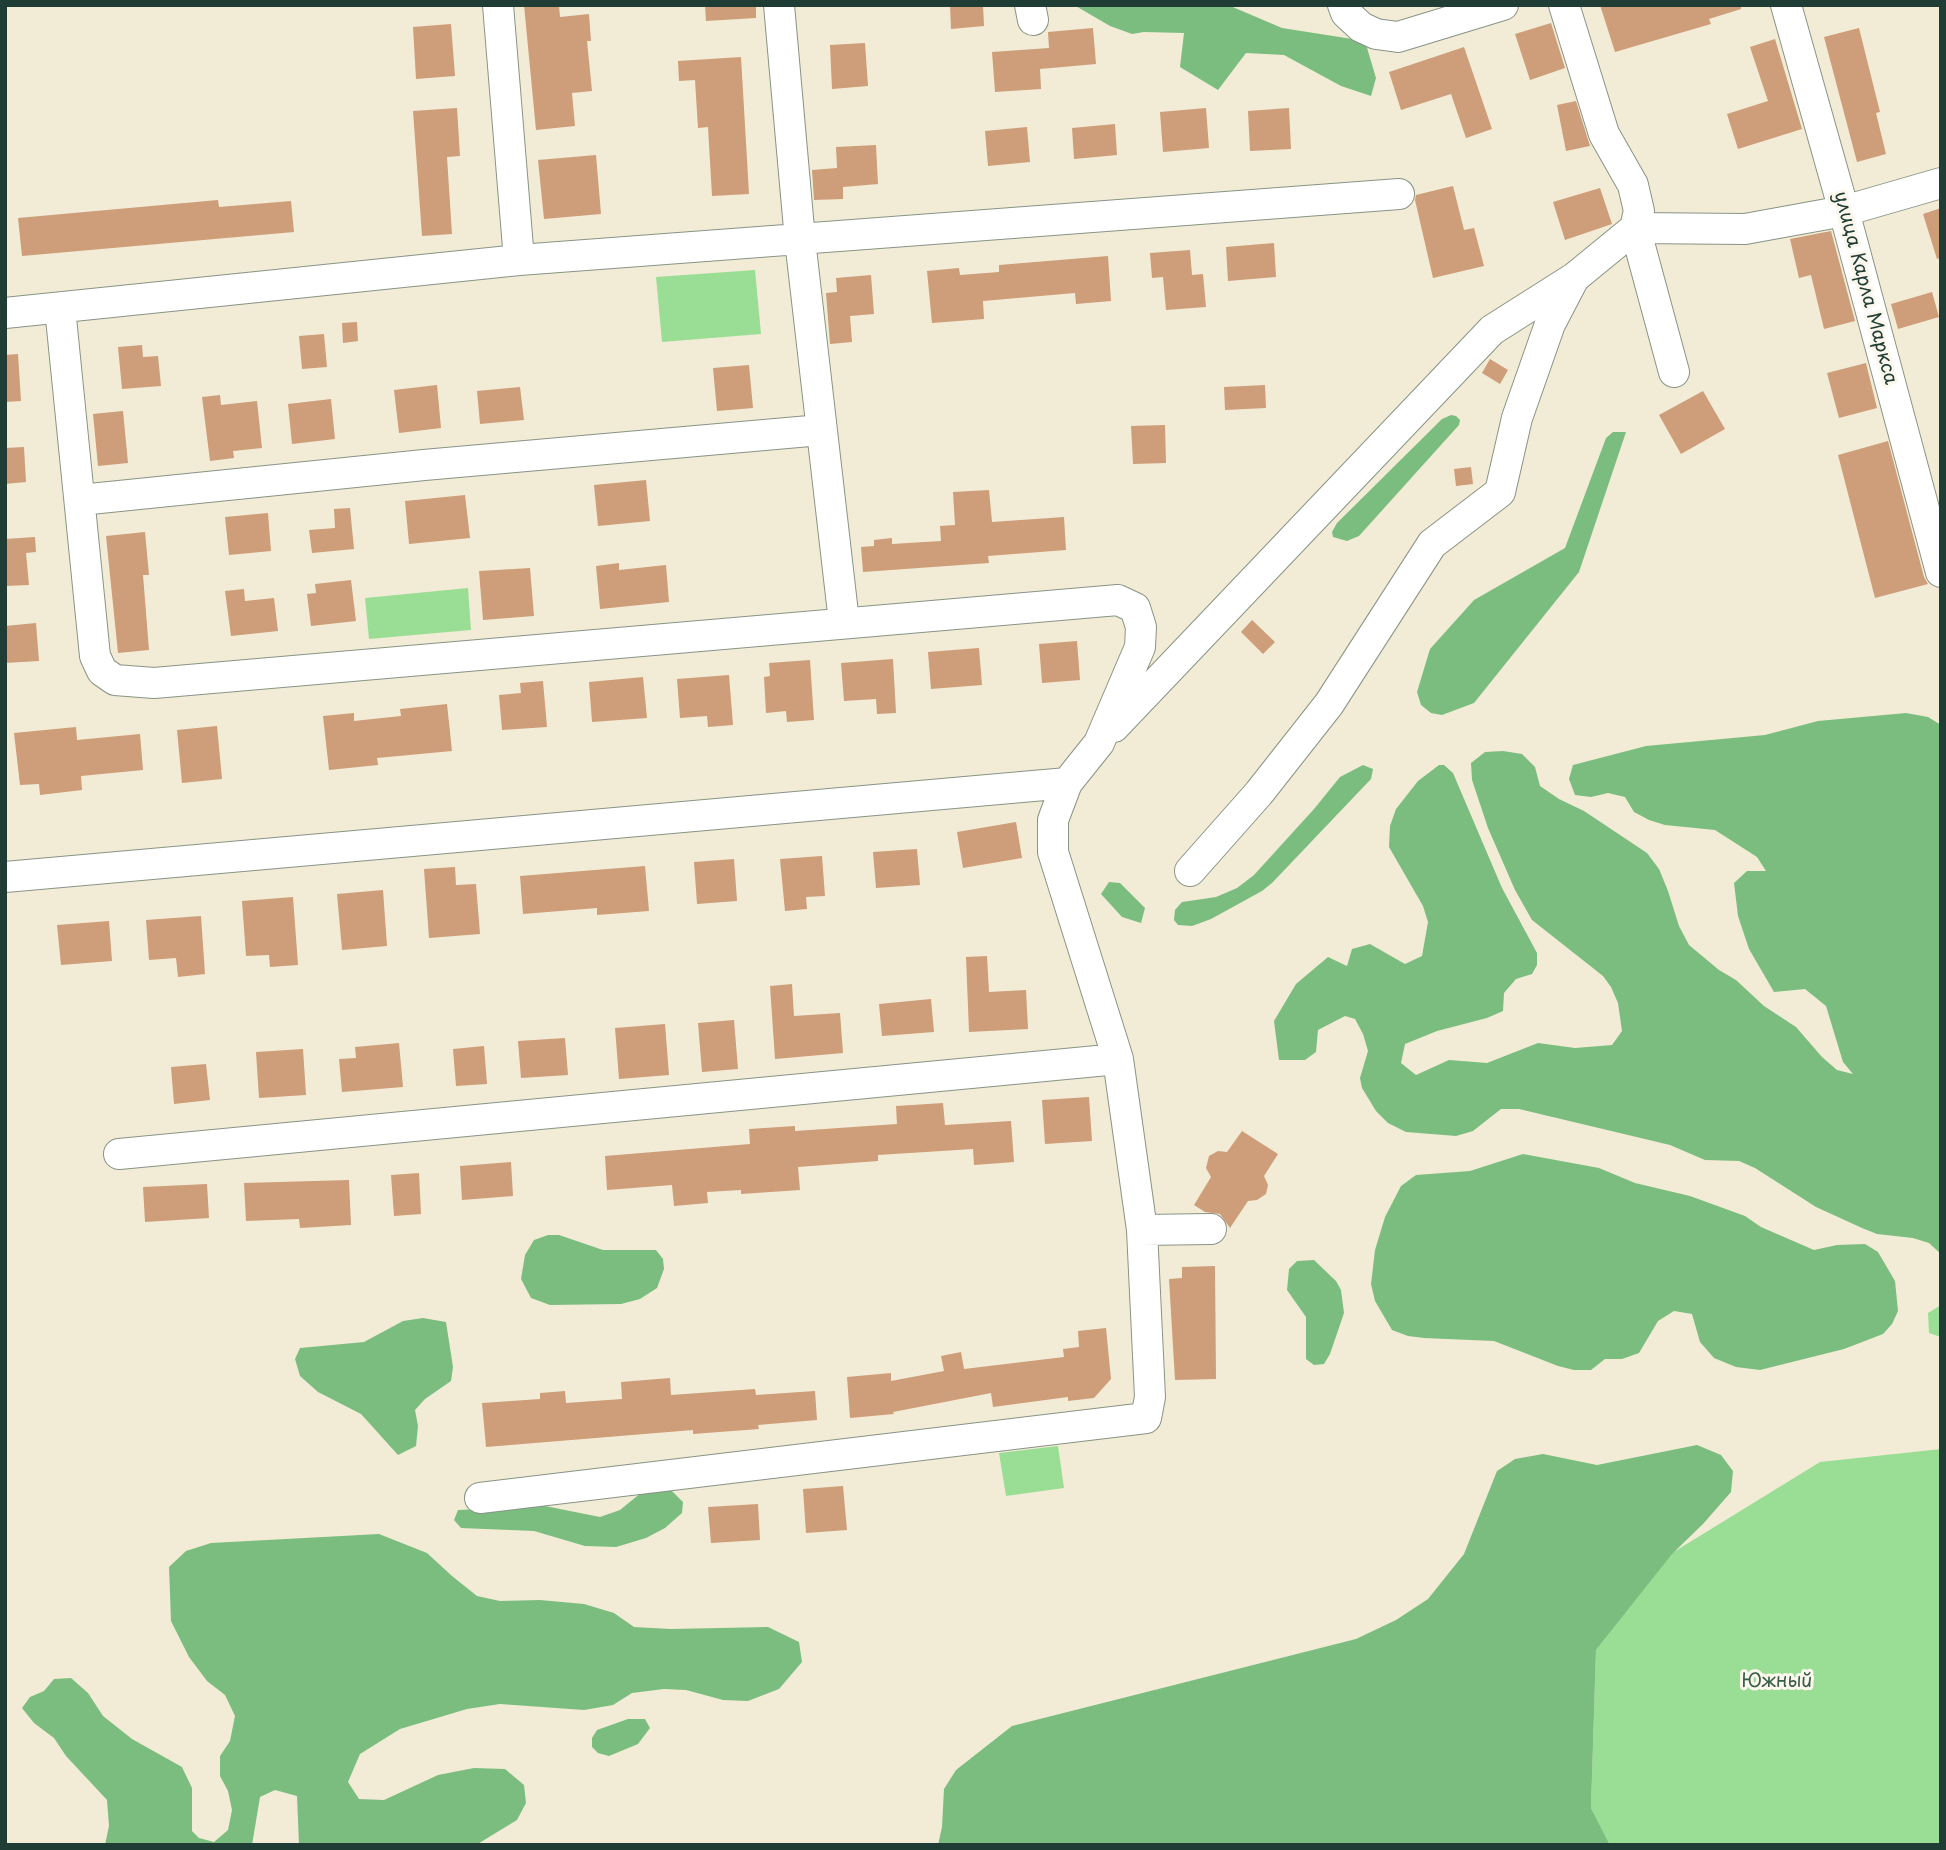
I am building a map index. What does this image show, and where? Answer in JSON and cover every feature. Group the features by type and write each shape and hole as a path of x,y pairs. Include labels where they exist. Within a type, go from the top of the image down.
{"street":[{"path":"498,5 519,260"},
{"path":"779,5 800,240 844,622"},
{"path":"1343,5 1346,13 1361,27 1376,34 1398,37 1503,5"},
{"path":"1564,5 1604,134 1633,185 1639,211 1635,228 1674,372"},
{"name":"улица Карла Маркса","path":"1786,5 1941,572"},
{"path":"480,1498 1146,1418 1150,1397 1142,1230 1118,1059 1053,852 1053,820 1067,783 1100,743 1492,330 1574,278 1635,228 1745,229 1844,211 1941,183"},
{"path":"5,313 519,260 1399,194"},
{"path":"1190,871 1259,793 1329,704 1432,544 1500,492 1517,418 1550,324 1574,278"},
{"path":"60,308 95,656 102,671 116,680 155,682 1118,600 1135,608 1141,628 1140,647 1100,743"},
{"path":"80,500 424,465 821,430"},
{"path":"5,877 1067,783"},
{"path":"119,1154 1118,1059"},
{"path":"1142,1230 1212,1229"}],"green space":[{"path":"1074,5 1228,5 1282,28 1365,41 1376,78 1371,96 1341,86 1284,55 1246,53 1218,90 1180,67 1184,33 1132,34 1110,26"},
{"path":"755,270 761,334 662,342 656,277"},
{"path":"1451,415 1460,420 1459,425 1359,536 1347,541 1333,537 1332,532 1337,523 1442,419"},
{"path":"1613,432 1626,432 1579,572 1474,703 1442,715 1431,713 1421,705 1417,692 1430,649 1474,600 1565,548 1606,438"},
{"path":"468,588 471,630 369,639 365,598"},
{"path":"1906,713 1928,717 1941,725 1941,1254 1929,1243 1913,1238 1877,1234 1816,1207 1755,1168 1739,1161 1705,1160 1670,1145 1519,1109 1501,1109 1473,1131 1456,1136 1406,1132 1388,1123 1376,1111 1362,1088 1360,1078 1368,1051 1355,1019 1345,1016 1318,1030 1316,1052 1305,1060 1279,1060 1274,1021 1296,984 1328,957 1347,966 1352,949 1370,944 1405,964 1422,956 1428,922 1423,906 1389,847 1390,826 1396,809 1418,781 1439,765 1444,765 1453,773 1502,888 1537,953 1537,965 1532,974 1516,979 1504,993 1503,1011 1437,1031 1405,1044 1401,1063 1416,1075 1449,1060 1487,1063 1538,1043 1575,1048 1612,1045 1622,1031 1618,1003 1611,987 1603,976 1532,920 1515,890 1488,828 1472,780 1471,763 1485,752 1503,751 1522,754 1535,767 1540,786 1584,811 1647,853 1659,869 1679,926 1689,945 1719,970 1736,980 1764,1006 1796,1027 1837,1070 1853,1074 1843,1062 1826,1006 1805,989 1774,992 1749,949 1738,916 1734,883 1747,871 1766,871 1757,857 1715,830 1665,825 1649,820 1634,812 1625,797 1608,793 1591,797 1575,795 1569,779 1573,765 1646,746 1765,735 1818,721"},
{"path":"1363,765 1373,769 1371,779 1272,883 1211,919 1192,926 1178,925 1174,920 1175,910 1182,902 1216,897 1237,888 1254,875 1340,777"},
{"path":"1109,882 1120,883 1145,908 1141,923 1122,917 1101,894"},
{"path":"1523,1154 1599,1168 1635,1183 1690,1196 1745,1216 1761,1227 1814,1250 1837,1245 1865,1244 1878,1252 1895,1281 1898,1311 1883,1334 1844,1349 1760,1370 1736,1367 1714,1358 1700,1342 1692,1314 1674,1311 1658,1321 1639,1353 1622,1359 1605,1359 1591,1370 1558,1366 1494,1341 1424,1338 1392,1330 1375,1301 1371,1284 1375,1250 1385,1217 1401,1186 1416,1175 1470,1171"},
{"path":"548,1235 559,1235 603,1250 656,1250 663,1259 664,1269 657,1288 640,1299 621,1304 550,1305 531,1298 521,1279 525,1255 534,1240"},
{"path":"1314,1260 1336,1281 1341,1290 1344,1313 1330,1354 1324,1364 1314,1365 1306,1359 1306,1317 1287,1290 1289,1269 1297,1261"},
{"path":"1941,1305 1941,1337 1929,1333 1928,1313"},
{"path":"423,1318 446,1322 453,1367 451,1381 425,1399 415,1410 418,1426 416,1446 398,1455 361,1414 318,1392 300,1376 295,1359 300,1348 364,1342 403,1321"},
{"path":"1697,1445 1721,1455 1733,1471 1731,1492 1672,1554 1596,1650 1591,1808 1610,1845 938,1845 944,1789 956,1770 1012,1726 1356,1639 1396,1620 1428,1599 1464,1554 1497,1471 1515,1459 1543,1454 1597,1465"},
{"path":"1058,1446 1064,1488 1006,1496 999,1453"},
{"name":"Южный","path":"1941,1449 1941,1845 1610,1845 1591,1808 1596,1650 1672,1553 1820,1462"},
{"path":"668,1487 683,1502 682,1513 665,1528 646,1538 616,1547 585,1546 534,1531 461,1528 454,1520 458,1510 545,1506 600,1517 620,1510 647,1488"},
{"path":"379,1534 427,1553 477,1596 500,1601 540,1600 584,1604 614,1613 634,1627 768,1627 799,1642 802,1662 779,1689 748,1701 723,1700 686,1690 664,1689 632,1693 613,1705 584,1710 500,1704 467,1709 400,1729 360,1754 348,1782 359,1799 384,1800 438,1775 474,1768 505,1769 524,1785 526,1803 517,1820 476,1845 299,1845 297,1796 275,1790 260,1797 252,1845 105,1845 109,1826 107,1800 66,1756 54,1738 34,1723 22,1708 30,1697 44,1691 54,1679 71,1678 88,1693 103,1716 132,1739 182,1767 192,1788 192,1831 199,1838 214,1842 228,1830 232,1810 228,1791 220,1776 220,1756 230,1741 235,1716 225,1695 207,1681 189,1657 171,1621 169,1567 186,1551 211,1543"},
{"path":"628,1719 645,1719 650,1728 638,1744 609,1756 598,1753 592,1747 592,1738 597,1730"}],"building":[{"path":"524,5 559,5 560,17 589,14 591,41 587,41 592,91 572,93 575,126 536,130"},
{"path":"705,5 756,5 756,18 706,21"},
{"path":"950,5 983,5 984,26 951,29"},
{"path":"1600,5 1741,5 1741,9 1709,19 1711,24 1615,52"},
{"path":"1551,23 1565,68 1530,80 1515,34"},
{"path":"451,24 455,76 416,79 413,27"},
{"path":"1093,28 1096,64 1040,69 1041,89 995,92 992,52 1049,48 1048,32"},
{"path":"1859,28 1880,112 1876,113 1886,154 1857,162 1824,37"},
{"path":"1775,39 1802,129 1738,149 1727,114 1768,101 1750,47"},
{"path":"865,43 868,86 832,89 830,45"},
{"path":"1464,47 1492,129 1466,138 1451,94 1401,110 1389,72"},
{"path":"741,57 749,194 712,196 708,127 698,128 695,80 679,81 678,61"},
{"path":"1576,101 1590,146 1566,151 1557,105"},
{"path":"457,108 460,156 447,157 452,234 422,236 413,111"},
{"path":"1206,108 1209,148 1163,152 1160,112"},
{"path":"1289,108 1291,149 1250,151 1248,111"},
{"path":"1115,124 1117,155 1074,159 1072,128"},
{"path":"1027,127 1030,162 988,166 985,131"},
{"path":"876,145 878,184 843,187 843,199 814,200 812,170 837,168 836,147"},
{"path":"596,155 601,214 544,219 538,160"},
{"path":"1453,186 1464,230 1474,228 1484,266 1433,278 1416,195"},
{"path":"1600,188 1612,224 1565,240 1553,202"},
{"path":"218,200 219,207 291,201 294,232 22,256 18,218"},
{"path":"1941,208 1941,258 1937,259 1923,214"},
{"path":"1831,231 1855,321 1824,329 1811,275 1799,278 1790,239"},
{"path":"1274,243 1276,277 1228,281 1226,247"},
{"path":"1190,250 1192,275 1203,274 1206,307 1166,310 1163,277 1152,278 1150,253"},
{"path":"1108,256 1111,301 1076,304 1075,293 983,301 984,319 932,323 927,271 959,268 960,275 999,272 999,265"},
{"path":"871,275 874,314 850,316 852,342 830,344 826,293 837,292 836,278"},
{"path":"1932,292 1939,317 1898,329 1891,304"},
{"path":"357,322 358,341 343,343 342,323"},
{"path":"324,334 327,367 302,369 299,336"},
{"path":"142,345 143,357 158,356 161,386 122,389 118,347"},
{"path":"18,354 21,401 5,402 5,355"},
{"path":"1490,359 1508,370 1500,384 1482,373"},
{"path":"1866,363 1877,408 1839,418 1827,373"},
{"path":"749,365 753,408 717,411 713,368"},
{"path":"437,385 441,428 399,433 394,390"},
{"path":"1265,385 1266,408 1225,410 1224,387"},
{"path":"520,387 524,420 480,424 477,391"},
{"path":"1703,391 1725,429 1681,454 1659,415"},
{"path":"220,395 221,405 257,401 262,448 233,451 234,458 210,461 202,397"},
{"path":"331,399 335,439 292,444 288,404"},
{"path":"123,411 128,463 98,466 93,414"},
{"path":"1165,425 1166,463 1133,464 1131,426"},
{"path":"1888,441 1928,584 1875,598 1838,455"},
{"path":"24,447 26,482 5,484 5,448"},
{"path":"1471,467 1473,484 1456,486 1454,469"},
{"path":"646,480 650,521 598,526 594,485"},
{"path":"989,490 992,522 1064,517 1066,550 988,556 989,563 863,572 861,547 874,546 874,540 892,538 892,544 941,541 940,526 955,525 953,492"},
{"path":"465,495 470,538 409,544 405,501"},
{"path":"350,508 354,549 312,553 309,530 335,528 334,509"},
{"path":"268,513 271,551 229,555 225,517"},
{"path":"145,532 149,575 143,575 149,650 118,653 106,536"},
{"path":"35,537 36,552 26,553 29,585 5,586 5,539"},
{"path":"619,563 619,570 666,565 669,602 600,609 596,566"},
{"path":"530,568 534,616 483,620 479,571"},
{"path":"351,580 356,621 311,626 307,594 316,593 315,584"},
{"path":"244,589 245,601 274,598 278,631 231,636 225,591"},
{"path":"1252,620 1275,642 1263,654 1241,632"},
{"path":"36,623 39,661 5,663 5,626"},
{"path":"1077,641 1080,680 1042,683 1039,644"},
{"path":"979,648 982,685 931,689 928,652"},
{"path":"893,659 896,713 877,714 876,699 844,701 841,663"},
{"path":"810,660 814,720 787,722 786,711 766,713 764,677 770,676 769,663"},
{"path":"729,675 733,725 708,727 707,716 680,718 677,679"},
{"path":"643,677 647,718 592,722 589,682"},
{"path":"543,681 547,727 502,730 499,695 521,693 520,683"},
{"path":"447,704 452,751 377,758 378,765 329,770 323,716 354,713 354,721 401,716 400,709"},
{"path":"217,726 222,779 182,783 177,730"},
{"path":"76,727 77,740 140,734 143,770 81,776 82,790 40,795 39,784 20,785 14,733"},
{"path":"1016,822 1022,858 963,868 957,832"},
{"path":"917,849 920,885 876,888 873,852"},
{"path":"822,856 825,896 806,897 807,909 785,911 780,859"},
{"path":"734,859 737,901 697,904 694,862"},
{"path":"645,866 649,911 597,915 597,908 523,914 520,876"},
{"path":"455,867 456,885 476,884 480,934 429,938 424,869"},
{"path":"383,890 387,946 342,950 337,894"},
{"path":"293,897 298,965 270,967 269,955 246,956 242,901"},
{"path":"201,916 205,974 178,977 176,958 149,960 146,920"},
{"path":"109,921 112,961 61,965 57,925"},
{"path":"987,956 989,992 1026,990 1028,1029 969,1032 966,957"},
{"path":"792,984 794,1016 840,1013 843,1053 775,1059 770,986"},
{"path":"931,999 934,1032 882,1036 879,1004"},
{"path":"734,1020 738,1069 702,1072 698,1023"},
{"path":"665,1024 669,1075 619,1079 615,1028"},
{"path":"565,1038 568,1075 521,1078 518,1041"},
{"path":"399,1043 403,1087 342,1092 339,1059 356,1058 355,1047"},
{"path":"484,1046 487,1084 456,1086 453,1049"},
{"path":"303,1049 306,1095 259,1098 256,1052"},
{"path":"206,1064 210,1100 174,1104 171,1067"},
{"path":"1089,1097 1092,1141 1045,1144 1042,1100"},
{"path":"943,1103 945,1125 1011,1121 1014,1162 974,1165 973,1149 878,1155 878,1161 798,1167 800,1190 741,1194 741,1190 707,1192 708,1203 674,1206 672,1185 607,1190 605,1156 750,1144 749,1129 795,1126 795,1131 897,1124 896,1106"},
{"path":"1242,1131 1278,1154 1264,1176 1268,1185 1266,1194 1257,1200 1248,1201 1230,1228 1220,1214 1205,1212 1194,1205 1211,1177 1206,1168 1209,1156 1218,1151 1227,1152"},
{"path":"511,1162 513,1196 462,1200 460,1166"},
{"path":"419,1173 421,1214 394,1216 391,1175"},
{"path":"349,1180 351,1225 300,1228 299,1219 246,1221 244,1183"},
{"path":"207,1184 209,1218 145,1222 143,1187"},
{"path":"1215,1266 1216,1379 1175,1380 1169,1279 1182,1278 1182,1267"},
{"path":"1106,1328 1111,1379 1094,1398 1068,1401 1068,1397 993,1407 991,1393 893,1412 894,1414 850,1418 847,1377 891,1373 891,1381 944,1371 941,1356 961,1352 964,1369 1064,1357 1063,1349 1079,1347 1078,1331"},
{"path":"670,1378 671,1395 755,1389 756,1395 815,1391 817,1420 758,1425 759,1429 693,1434 693,1430 486,1447 482,1403 540,1399 540,1393 565,1391 566,1403 622,1399 621,1382"},
{"path":"843,1486 847,1530 806,1533 803,1489"},
{"path":"758,1504 760,1540 711,1543 708,1507"}]}
